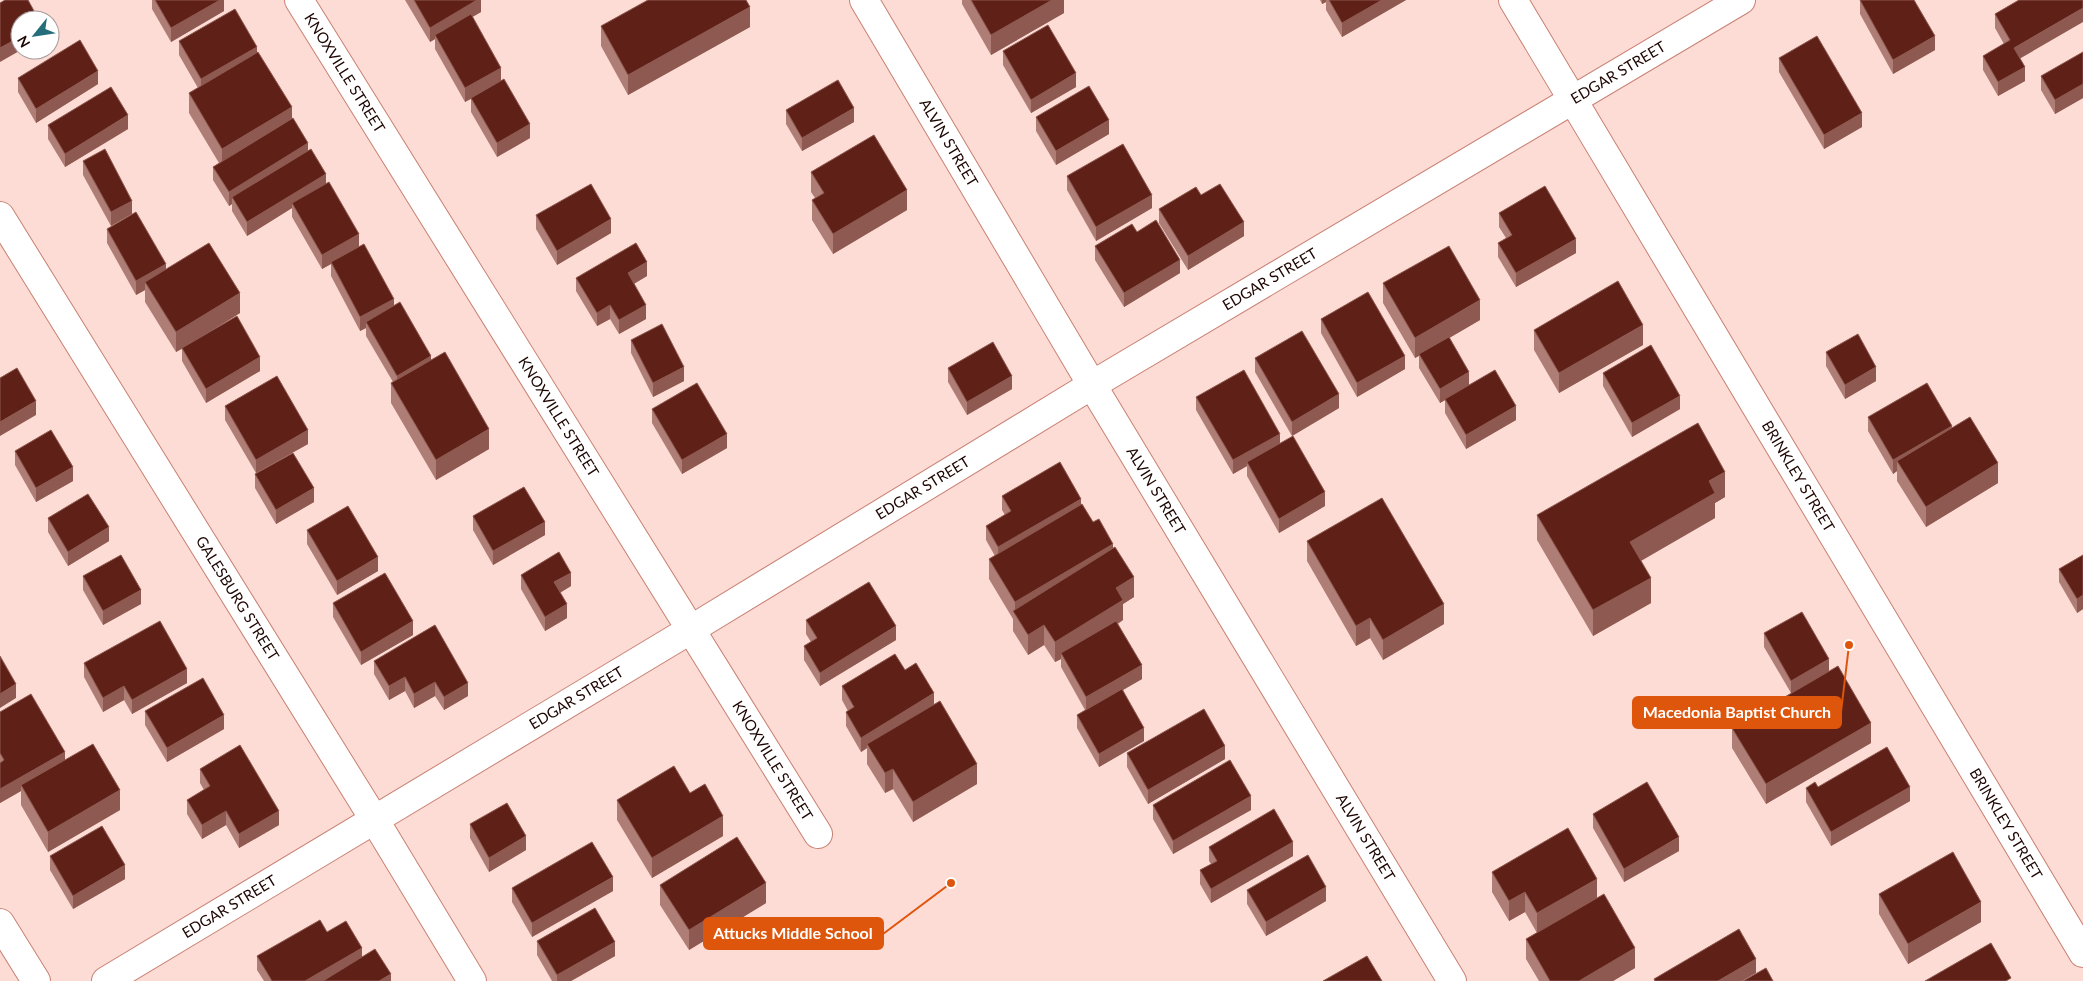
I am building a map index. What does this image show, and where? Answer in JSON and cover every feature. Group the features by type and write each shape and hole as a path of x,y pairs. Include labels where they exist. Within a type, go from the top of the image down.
{"street":[{"name":"KNOXVILLE STREET","path":"299,0 818,834"},
{"name":"ALVIN STREET","path":"864,0 1092,385 1452,981"},
{"name":"BRINKLEY STREET","path":"1512,0 2083,953"},
{"name":"EDGAR STREET","path":"106,981 690,630 1092,385 1741,0"},
{"name":"GALESBURG STREET","path":"0,216 374,819 472,981"},
{"path":"0,922 36,981"}],"building":[{"path":"5,0 28,0 34,10 10,10 10,42 0,48 0,3"},
{"path":"155,0 220,0 171,28"},
{"path":"414,0 477,0 430,28"},
{"path":"648,0 746,0 750,7 628,75 601,26"},
{"path":"971,0 1052,0 991,35"},
{"path":"1329,0 1382,0 1342,23"},
{"path":"1860,0 1914,0 1935,36 1893,60"},
{"path":"2019,0 2083,0 2083,8 2014,48 2025,67 1998,82 1983,56 2010,40 1995,14"},
{"path":"235,9 257,47 201,79 179,41"},
{"path":"471,14 501,68 465,88 435,35"},
{"path":"1048,25 1076,73 1031,100 1003,51"},
{"path":"1817,36 1862,113 1824,135 1779,58"},
{"path":"80,40 98,71 36,109 18,78 47,60 60,60 60,52"},
{"path":"258,52 292,107 222,149 189,93"},
{"path":"2083,52 2083,84 2055,100 2041,76"},
{"path":"504,79 530,124 497,143 471,98"},
{"path":"838,80 854,108 802,138 786,110"},
{"path":"1089,86 1109,120 1056,151 1036,117"},
{"path":"111,87 128,115 65,154 48,125"},
{"path":"293,118 308,143 229,192 213,167"},
{"path":"874,135 907,190 833,234 812,200 824,193 811,172"},
{"path":"1123,144 1152,195 1096,227 1067,176"},
{"path":"105,149 132,201 111,212 83,161"},
{"path":"311,149 326,174 247,222 232,197"},
{"path":"329,182 359,234 322,255 292,203"},
{"path":"591,184 611,219 557,251 536,215"},
{"path":"1220,184 1244,222 1188,256 1159,209 1196,187 1201,195"},
{"path":"1545,186 1576,239 1516,273 1498,243 1512,235 1499,213"},
{"path":"136,212 166,264 136,281 107,229"},
{"path":"1156,220 1180,260 1124,293 1095,246 1132,224 1137,232"},
{"path":"209,243 240,293 176,332 145,282"},
{"path":"636,243 647,262 628,273 646,305 619,320 610,305 597,313 576,278"},
{"path":"364,244 394,299 360,317 331,262"},
{"path":"1449,246 1480,300 1415,338 1383,283"},
{"path":"1618,281 1643,325 1559,373 1534,330"},
{"path":"1368,292 1405,356 1357,383 1321,319"},
{"path":"400,302 431,356 397,376 366,322"},
{"path":"237,316 260,357 206,389 182,348"},
{"path":"662,324 684,367 653,383 631,340"},
{"path":"1302,331 1339,394 1292,422 1255,358"},
{"path":"1858,334 1876,367 1845,385 1826,352"},
{"path":"1449,337 1469,372 1440,389 1419,354"},
{"path":"993,342 1012,376 967,402 948,368"},
{"path":"1651,345 1680,396 1632,423 1603,373"},
{"path":"445,352 489,429 436,460 391,383"},
{"path":"17,368 36,401 0,422 0,378"},
{"path":"1244,370 1280,434 1233,460 1196,397"},
{"path":"1495,370 1516,406 1466,435 1445,399"},
{"path":"277,376 308,430 256,460 225,406"},
{"path":"697,383 727,434 682,460 652,409"},
{"path":"1927,383 1952,426 1893,460 1868,417"},
{"path":"1970,417 1998,463 1926,507 1897,461"},
{"path":"1698,423 1725,472 1709,481 1715,493 1630,542 1651,578 1593,610 1537,515"},
{"path":"51,430 73,467 36,488 15,451"},
{"path":"1293,436 1325,492 1279,519 1247,462"},
{"path":"293,453 314,488 276,510 255,474"},
{"path":"1060,462 1081,499 998,547 986,526 1011,511 1002,496"},
{"path":"524,487 545,522 493,551 473,516"},
{"path":"88,494 109,527 68,552 48,518"},
{"path":"1382,498 1444,604 1383,640 1370,618 1356,626 1307,541"},
{"path":"1082,504 1093,522 1099,519 1113,544 1015,602 989,559"},
{"path":"348,506 378,557 337,581 307,530"},
{"path":"1115,547 1134,577 1116,588 1123,600 1055,642 1044,625 1028,635 1013,611"},
{"path":"559,552 571,573 554,582 567,604 545,617 521,575"},
{"path":"121,555 141,590 103,611 83,576"},
{"path":"2083,555 2083,595 2077,599 2059,569"},
{"path":"385,573 413,621 361,652 333,603"},
{"path":"869,582 896,626 820,673 804,646 817,638 806,620"},
{"path":"1802,612 1829,659 1791,681 1764,633"},
{"path":"160,621 187,669 132,700 124,686 103,698 84,663"},
{"path":"1116,621 1142,665 1086,697 1061,653"},
{"path":"435,625 468,683 444,697 435,682 414,694 405,677 389,686 374,661"},
{"path":"895,654 905,670 916,663 934,693 861,738 846,712 854,707 842,686"},
{"path":"0,656 16,684 0,694"},
{"path":"1838,666 1871,723 1766,784 1732,728"},
{"path":"203,678 224,715 167,748 145,711"},
{"path":"1122,689 1144,728 1099,754 1077,715"},
{"path":"31,694 65,752 0,789 0,763 4,760 0,753 0,712"},
{"path":"940,701 977,764 913,802 893,769 885,773 867,744"},
{"path":"1204,709 1225,746 1148,790 1127,753"},
{"path":"93,744 120,790 48,832 21,785"},
{"path":"240,745 279,811 239,834 226,811 202,825 187,800 210,786 200,769"},
{"path":"1887,747 1910,787 1831,832 1806,788 1815,782 1818,787"},
{"path":"1230,760 1251,796 1173,841 1153,805"},
{"path":"674,766 690,793 705,784 723,816 652,858 617,800"},
{"path":"1647,782 1679,837 1624,869 1593,814"},
{"path":"507,803 526,836 489,858 470,824"},
{"path":"1274,809 1293,842 1211,889 1200,870 1217,861 1209,847"},
{"path":"102,826 125,865 73,896 50,856"},
{"path":"1568,828 1597,879 1537,913 1525,892 1509,901 1492,872"},
{"path":"737,837 766,883 689,930 660,885"},
{"path":"592,842 613,877 532,923 512,888"},
{"path":"1953,852 1981,902 1908,944 1879,894"},
{"path":"1308,855 1326,887 1266,922 1247,890"},
{"path":"1604,894 1635,948 1579,981 1550,981 1526,939"},
{"path":"595,908 615,942 557,975 537,941"},
{"path":"320,920 327,932 346,921 362,948 305,981 272,981 257,956"},
{"path":"1739,929 1756,959 1718,981 1655,981 1654,979"},
{"path":"1991,943 2011,978 2006,981 1925,981"},
{"path":"375,949 391,974 379,981 323,981"},
{"path":"1367,956 1382,981 1323,981"},
{"path":"1766,968 1773,981 1743,981"}],"place":[{"name":"Macedonia Baptist Church","path":"1849,645"},
{"name":"Attucks Middle School","path":"951,883"}]}
